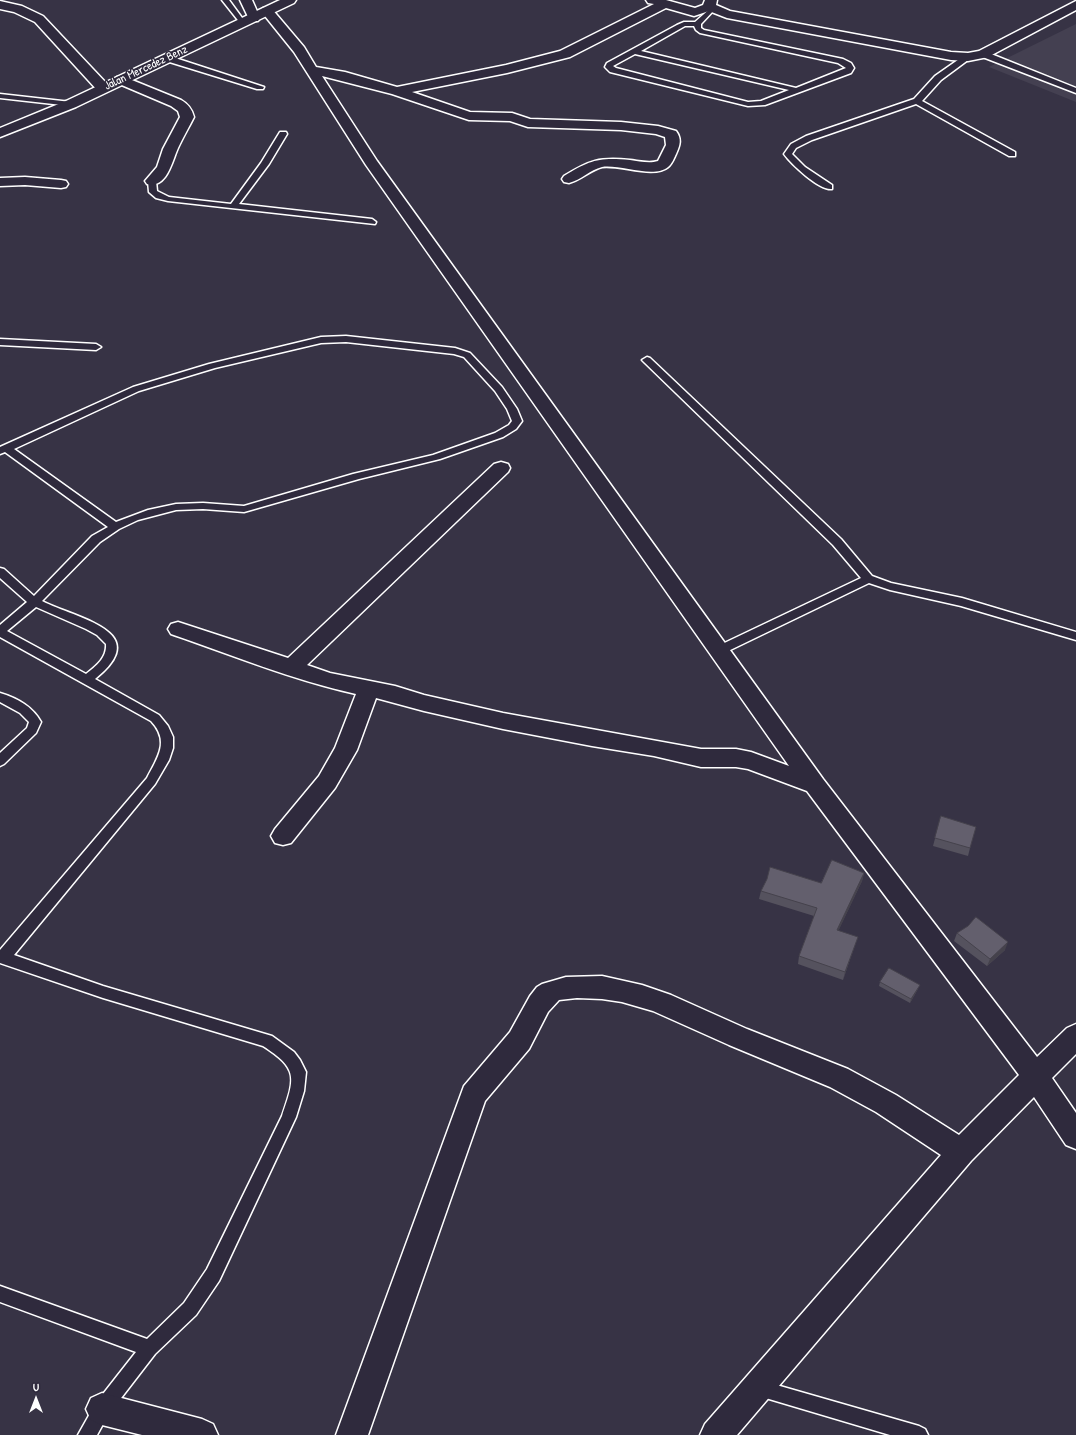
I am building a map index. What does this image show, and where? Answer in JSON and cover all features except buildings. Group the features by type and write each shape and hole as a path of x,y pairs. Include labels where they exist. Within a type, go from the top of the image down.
{"street":[{"path":"246,0 249,20"},
{"name":"Jalan Mercedez Benz","path":"0,133 71,104 290,0"},
{"path":"397,91 513,68 565,54 595,40 658,2 696,12 711,5 742,17 951,56 968,57 983,54 1074,8"},
{"path":"0,5 30,14 39,19 103,88"},
{"path":"267,11 299,50 371,162 815,785 1036,1077 1076,1136"},
{"path":"313,70 340,75 397,91 469,116 512,118 528,123 621,126 658,130 673,136 673,144 664,163 660,166 651,167 603,163 591,166 569,179"},
{"path":"122,80 184,107 186,112 187,118 170,149 164,168 152,181"},
{"path":"0,182 26,181 61,184"},
{"path":"291,668 431,536 470,498 480,486 501,468"},
{"path":"178,629 328,680 369,688 503,722 654,748 701,758 736,758 751,761 815,785"},
{"path":"283,836 327,782 346,750 369,688"},
{"path":"352,1435 474,1095 483,1082 513,1050 526,1031 541,1001 550,992 572,987 601,986 641,995 674,1007 739,1038 840,1079 887,1105 960,1152"},
{"path":"716,1435 960,1152 1076,1036"},
{"path":"102,1409 202,1435"}],"lane":[{"path":"225,0 249,20"},
{"path":"697,24 711,5"},
{"path":"684,24 697,24 698,29 702,32 840,61 848,65 850,68 848,71 762,103 748,104 613,70 609,67 633,51 679,26 684,24"},
{"path":"633,51 797,90"},
{"path":"983,54 1076,91"},
{"path":"829,187 797,165 788,154 792,146 809,138 917,101 928,91 938,78 968,57"},
{"path":"166,58 260,87"},
{"path":"0,96 71,104"},
{"path":"917,101 1012,154"},
{"path":"234,205 265,164 283,134"},
{"path":"152,181 153,192 168,199 234,205 372,222"},
{"path":"3,450 136,389 212,366 321,340 346,339 454,351 467,355 499,389 512,409 517,421 513,428 499,435 436,457 357,476 244,508 203,506 176,507 152,512 134,518 115,526 96,539 35,602 0,631 155,718 162,726 167,737 164,755 151,781 2,957 103,992 267,1041 281,1049 296,1064 300,1075 289,1117 213,1275 190,1309 149,1348 102,1409 87,1435"},
{"path":"0,342 96,348"},
{"path":"647,360 837,542 868,579 890,586 962,602 1076,636"},
{"path":"3,450 115,526"},
{"path":"0,572 35,602 99,631 110,640 112,649 108,658 97,671 86,680"},
{"path":"720,650 868,579"},
{"path":"0,697 26,709 32,715 35,722 32,730 0,761"},
{"path":"0,1294 149,1348"},
{"path":"758,1388 919,1435"}],"shaded area":[{"path":"1076,24 1076,102 989,67"}]}
